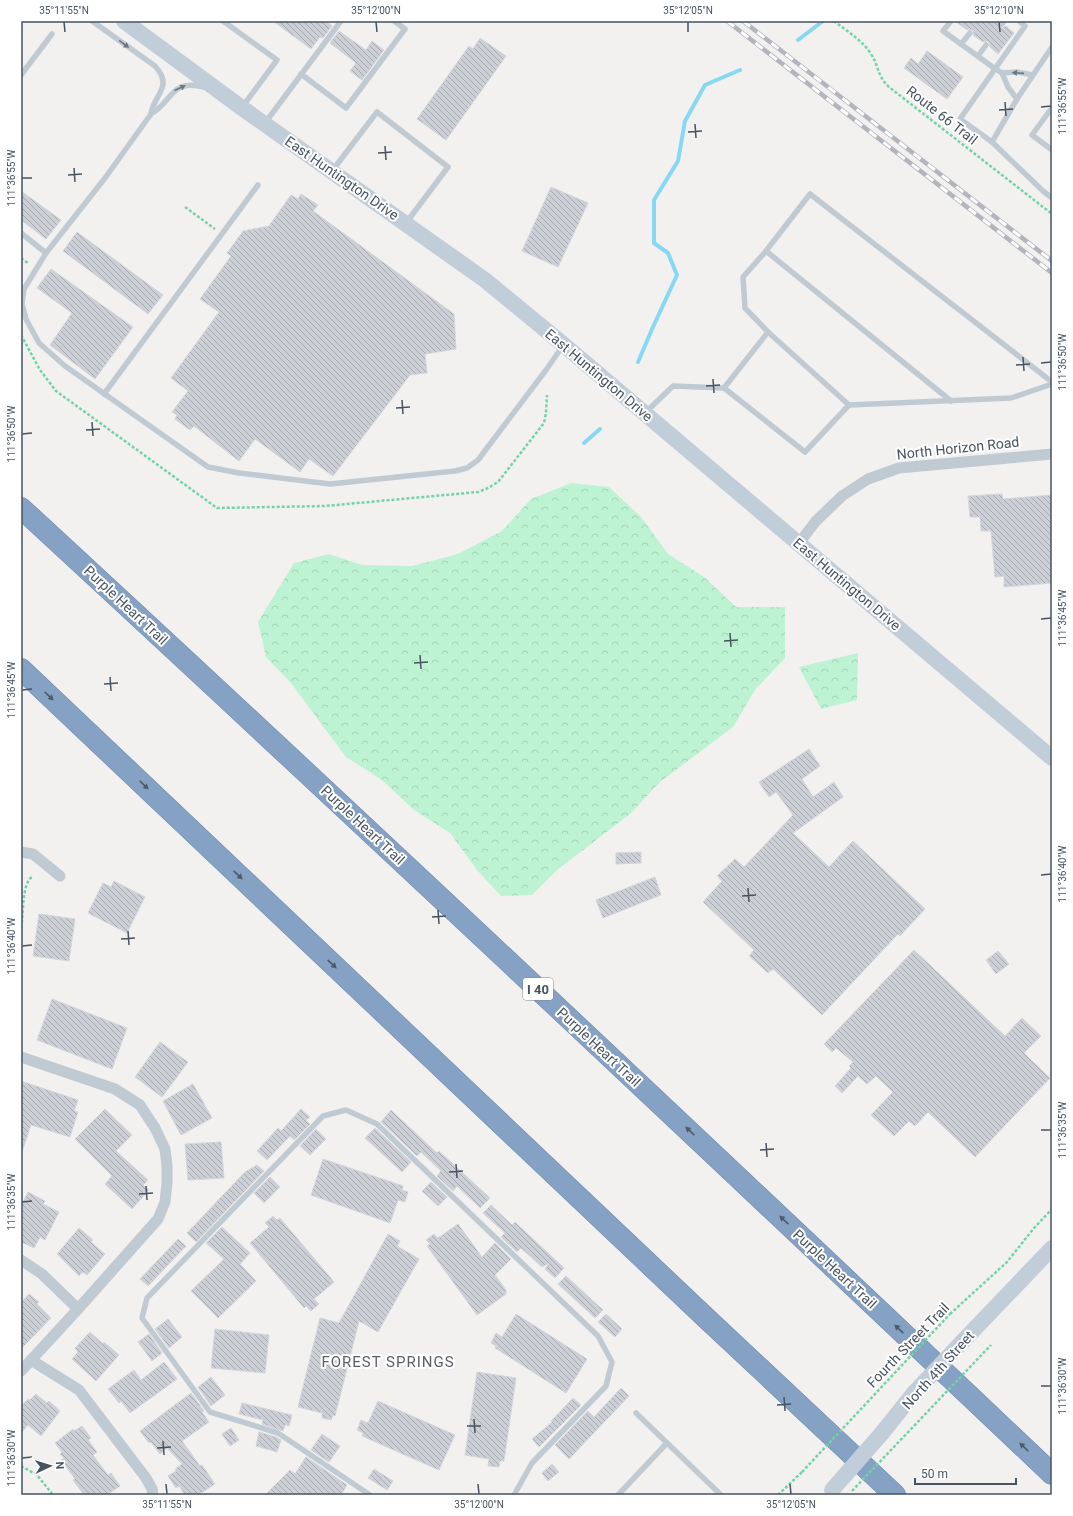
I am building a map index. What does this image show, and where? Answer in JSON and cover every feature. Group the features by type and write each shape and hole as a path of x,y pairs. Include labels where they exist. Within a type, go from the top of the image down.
{"highway":[{"name":"Purple Heart Trail","path":"21,508 653,1096 1052,1474"},
{"path":"21,669 895,1495"}],"street":[{"name":"East Huntington Drive","path":"124,21 242,108 485,280 799,543 1052,758"},
{"name":"North Horizon Road","path":"799,543 816,521 842,496 868,479 893,470 949,462 1052,454"},
{"path":"21,852 33,854 60,876"},
{"path":"21,1057 115,1089 140,1106 155,1128 165,1149 167,1166 165,1202 158,1219 21,1371"},
{"name":"North 4th Street","path":"830,1492 914,1393 1052,1248"},
{"path":"21,1260 42,1274 78,1309"},
{"path":"31,1360 79,1390 146,1478 152,1489 153,1495"}],"lane":[{"path":"92,21 155,66 160,72 163,86 162,91 152,106 151,114"},
{"path":"223,21 277,60 242,108 204,87 190,84 175,89 158,110 151,114 105,178 46,253 24,289 22,304 26,319 39,343 65,366 208,467 239,473 330,484 455,471 467,468 478,460 564,345"},
{"path":"265,124 341,21"},
{"path":"301,74 346,108 405,29 394,21"},
{"path":"951,21 943,31 1002,73 1008,87 1017,99"},
{"path":"1019,21 1025,26 994,68 960,119 992,142 1042,191 1052,198"},
{"path":"961,44 970,33"},
{"path":"21,75 52,34"},
{"path":"978,56 986,45"},
{"path":"992,142 1017,99 1052,47"},
{"path":"1002,73 1016,72 1033,75"},
{"path":"1052,110 1051,109 1032,135 1052,150"},
{"path":"332,171 377,112 448,167 406,223"},
{"path":"104,394 258,185"},
{"path":"810,194 1052,383 1011,398 849,405 768,332 745,308 743,277 766,251 810,194"},
{"path":"21,234 46,253"},
{"path":"766,251 952,401"},
{"path":"724,388 768,332"},
{"path":"644,414 673,386 724,388 805,452 849,405"},
{"path":"370,1495 278,1433 210,1412 142,1318 147,1298 323,1116 346,1110 377,1124 598,1336 612,1362 606,1386 532,1463 514,1495"},
{"path":"636,1413 721,1495"},
{"path":"618,1495 667,1443"}],"path":[{"name":"Route 66 Trail","path":"834,21 864,44 872,56 882,81 1052,214"},
{"path":"185,207 219,232"},
{"path":"21,258 28,263"},
{"path":"21,335 40,370 56,391 217,508"},
{"path":"21,928 26,885 33,876"},
{"name":"Fourth Street Trail","path":"778,1495 802,1472 950,1314 1007,1262 1034,1228 1052,1209"},
{"path":"849,1495 991,1345"},
{"path":"21,1466 38,1475 53,1495"}],"green space":[{"path":"571,483 609,487 641,517 668,554 704,577 736,607 785,607 785,658 755,690 733,727 660,782 630,814 557,870 532,895 501,896 477,870 450,833 414,810 382,780 346,757 291,683 266,657 258,622 294,563 329,554 362,565 412,566 458,554 502,531 531,499"},
{"path":"858,653 857,700 821,709 799,667"}],"building":[{"path":"273,21 326,21 332,26 323,38 320,37 311,49"},
{"path":"955,21 998,21 999,27 1002,28 1006,26 1014,33 998,54 990,47 989,42 983,42 973,35 974,32 972,30 967,30"},
{"path":"339,31 366,50 372,41 384,50 362,80 350,71 356,63 330,43"},
{"path":"480,38 506,56 446,140 417,119 469,46 473,49"},
{"path":"927,51 963,77 947,99 904,68 911,58 918,64"},
{"path":"551,187 588,203 558,267 522,251"},
{"path":"21,191 61,220 46,239 21,220"},
{"path":"301,194 318,205 313,211 454,314 456,349 425,354 427,373 410,375 333,476 309,459 300,472 255,439 239,461 194,426 190,430 175,419 177,415 172,412 188,391 171,378 219,312 200,299 231,256 227,253 243,231 269,226 291,195 298,199"},
{"path":"77,232 163,295 148,314 63,251"},
{"path":"51,269 133,327 95,379 50,345 72,313 37,288"},
{"path":"1002,494 1003,499 1052,495 1052,583 1004,587 1004,576 995,577 991,531 981,531 980,517 970,517 968,496"},
{"path":"809,749 820,766 802,779 813,797 834,782 843,797 793,833 829,867 853,841 925,909 900,936 898,934 822,1015 773,969 768,973 749,956 754,950 703,902 722,881 717,876 735,859 744,867 793,815 776,792 769,797 759,782"},
{"path":"641,852 641,863 616,864 616,853"},
{"path":"655,877 661,895 603,918 596,900"},
{"path":"114,881 145,897 127,933 88,913 103,883 111,887"},
{"path":"39,914 75,919 69,961 33,956"},
{"path":"914,950 1005,1036 1022,1018 1041,1036 1024,1053 1050,1078 975,1157 928,1112 915,1126 909,1121 894,1136 871,1115 893,1092 876,1076 867,1084 858,1076 842,1093 835,1086 851,1068 849,1066 853,1062 836,1048 832,1052 824,1044"},
{"path":"998,951 1009,964 996,974 986,960"},
{"path":"52,999 127,1028 112,1069 37,1040"},
{"path":"160,1042 188,1062 162,1097 135,1077"},
{"path":"21,1081 78,1100 74,1111 78,1112 70,1137 31,1125 23,1149 21,1149"},
{"path":"193,1084 212,1118 181,1135 163,1101"},
{"path":"105,1109 132,1135 116,1151 148,1180 143,1185 149,1190 132,1209 105,1184 112,1176 75,1139"},
{"path":"301,1109 310,1117 306,1120 310,1124 294,1140 290,1136 267,1160 257,1151 278,1128 281,1131"},
{"path":"391,1110 437,1153 439,1151 490,1198 480,1208 457,1186 453,1191 437,1176 441,1171 421,1152 417,1156 381,1122"},
{"path":"375,1128 411,1162 402,1172 365,1138"},
{"path":"316,1129 326,1139 310,1155 300,1146"},
{"path":"221,1142 224,1178 188,1180 185,1144"},
{"path":"323,1159 403,1186 402,1190 408,1192 405,1202 398,1200 390,1223 311,1195"},
{"path":"257,1165 264,1171 196,1242 187,1233 245,1172"},
{"path":"270,1177 280,1187 264,1203 254,1193"},
{"path":"431,1182 447,1197 438,1206 422,1191"},
{"path":"28,1192 45,1201 43,1204 59,1212 45,1240 40,1237 34,1248 21,1242 21,1206"},
{"path":"491,1205 512,1225 515,1222 564,1268 555,1278 545,1269 549,1263 542,1267 521,1248 517,1252 501,1237 505,1233 483,1213"},
{"path":"273,1216 277,1220 280,1218 334,1282 314,1299 319,1304 311,1311 306,1306 304,1308 250,1243 269,1227 265,1223"},
{"path":"458,1224 482,1257 495,1243 511,1259 495,1275 506,1290 506,1294 477,1315 427,1246 430,1244 426,1240 434,1234 438,1238"},
{"path":"222,1227 250,1253 240,1264 256,1281 218,1318 191,1291 224,1259 206,1243"},
{"path":"79,1228 93,1240 91,1242 105,1254 87,1275 83,1272 79,1276 57,1254"},
{"path":"388,1234 400,1241 397,1246 419,1259 378,1332 359,1321 335,1416 333,1415 331,1420 322,1418 322,1413 298,1407 320,1318 339,1323"},
{"path":"178,1239 186,1246 148,1286 140,1279"},
{"path":"566,1276 603,1310 595,1318 558,1284"},
{"path":"29,1294 39,1302 37,1304 51,1318 21,1349 21,1303"},
{"path":"516,1314 587,1359 566,1393 495,1348 496,1346 491,1343 496,1333 502,1337"},
{"path":"606,1314 622,1329 615,1337 598,1322"},
{"path":"168,1319 182,1337 169,1348 155,1329"},
{"path":"215,1329 269,1335 265,1373 211,1368"},
{"path":"90,1332 103,1344 104,1342 119,1355 96,1381 72,1359 78,1352 75,1348"},
{"path":"149,1334 162,1353 152,1361 138,1342"},
{"path":"164,1362 177,1379 130,1413 121,1401 119,1403 108,1389 134,1370 141,1380"},
{"path":"477,1372 516,1378 504,1461 500,1461 499,1467 488,1466 489,1459 465,1455"},
{"path":"211,1377 225,1395 211,1406 198,1387"},
{"path":"621,1388 629,1396 569,1459 555,1445 588,1411 594,1417"},
{"path":"191,1393 204,1411 202,1412 209,1422 182,1441 200,1466 202,1465 215,1484 198,1495 185,1495 179,1486 176,1488 168,1476 176,1471 175,1469 182,1464 167,1448 160,1454 140,1431"},
{"path":"36,1394 47,1403 49,1401 60,1411 41,1436 28,1425 21,1433 21,1406"},
{"path":"573,1398 581,1405 539,1447 532,1439 552,1422 551,1421"},
{"path":"378,1401 455,1435 439,1470 362,1436 363,1433 357,1430 361,1420 368,1423"},
{"path":"242,1403 292,1415 289,1426 285,1425 283,1431 262,1424 263,1420 239,1414"},
{"path":"82,1426 91,1438 88,1440 97,1452 93,1455 108,1475 111,1473 120,1486 107,1495 84,1495 73,1480 75,1479 61,1460 64,1458 60,1454 62,1452 55,1443 73,1429 74,1431"},
{"path":"231,1428 239,1440 230,1446 222,1434"},
{"path":"259,1432 281,1440 277,1452 256,1446"},
{"path":"322,1434 340,1446 329,1462 311,1450"},
{"path":"306,1457 347,1485 341,1495 265,1495 290,1470 295,1474"},
{"path":"552,1464 559,1472 548,1481 542,1473"},
{"path":"374,1469 393,1481 387,1490 368,1478"}],"waterway":[{"path":"798,40 823,21"},
{"path":"638,362 677,275 668,253 654,243 654,200 678,161 685,121 705,85 740,70"},
{"path":"584,443 600,429"}],"railway":[{"path":"727,21 1052,273"},
{"path":"743,21 1052,261"}],"district":[{"name":"FOREST SPRINGS","path":"388,1362"}]}
